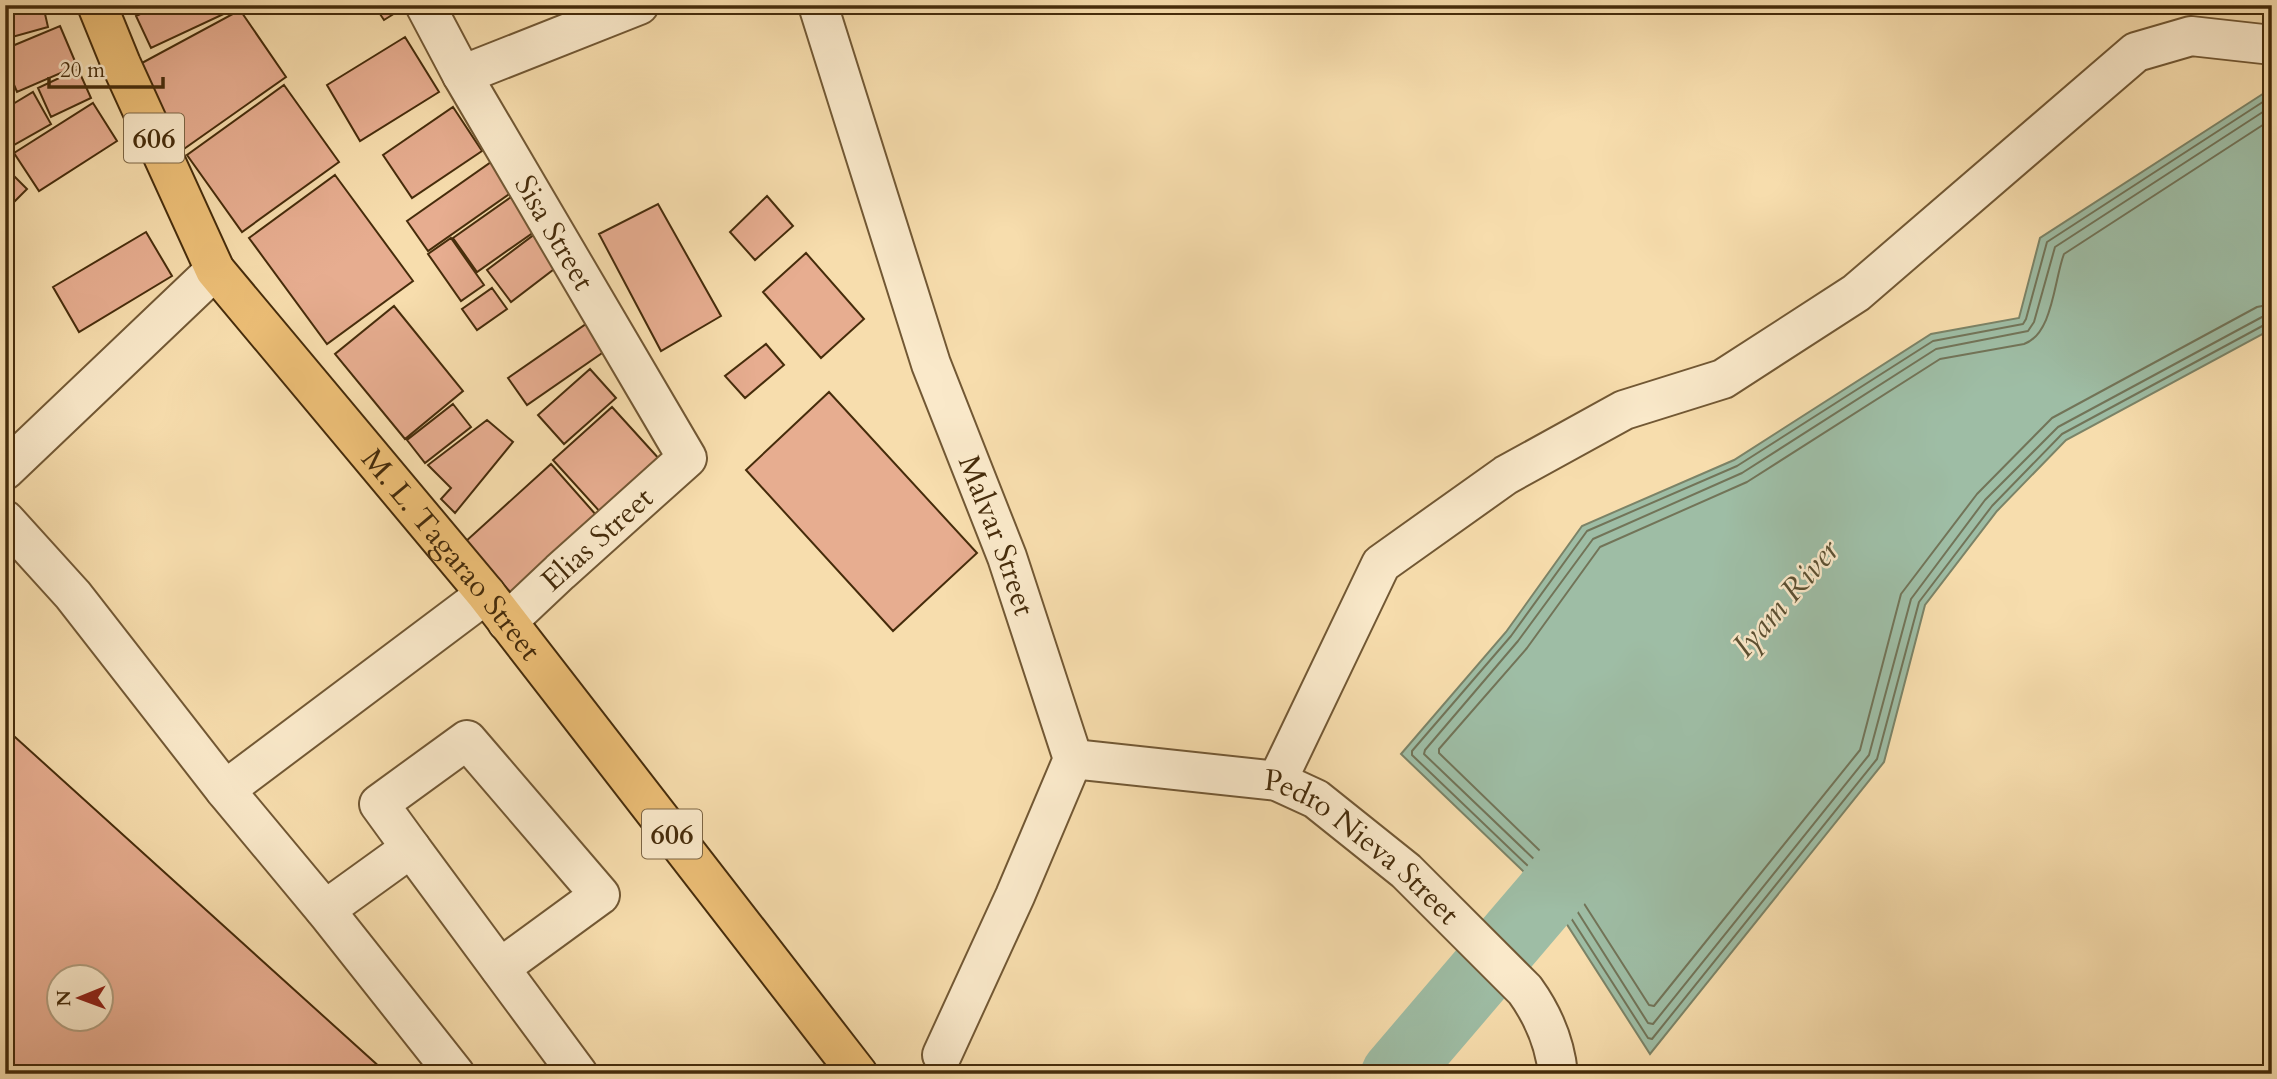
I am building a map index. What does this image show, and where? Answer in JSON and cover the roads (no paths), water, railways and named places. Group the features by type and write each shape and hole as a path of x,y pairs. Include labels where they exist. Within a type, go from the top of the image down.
{"main road":[{"name":"M. L. Tagarao Street","path":"97,5 215,270 496,608 858,1074"}],"street":[{"name":"Sisa Street","path":"425,5 462,75 687,458"},
{"path":"462,75 639,5"},
{"name":"Malvar Street","path":"818,5 931,364 1007,557 1073,759"},
{"path":"1278,781 1381,564 1506,475 1624,410 1723,379 1856,293 2136,52 2191,36 2272,45"},
{"path":"5,470 215,270"},
{"name":"Elias Street","path":"225,790 496,608 560,572 687,458"},
{"path":"5,520 73,595 225,790 325,910 455,1074"},
{"path":"500,968 600,895 467,740 379,804 578,1074"},
{"path":"942,1055 1073,759"},
{"name":"Pedro Nieva Street","path":"1073,759 1278,781 1316,799 1406,871 1525,990 1537,1006 1548,1031 1557,1068"},
{"path":"325,910 411,848"}],"water":[{"path":"2272,88 2272,329 2066,440 1997,511 1925,605 1884,762 1650,1054 1548,895 1401,754 1506,632 1582,526 1734,460 1931,334 2019,318 2040,238"}],"waterway":[{"name":"Iyam River","path":"1395,1074 1548,895 1605,822"}]}
